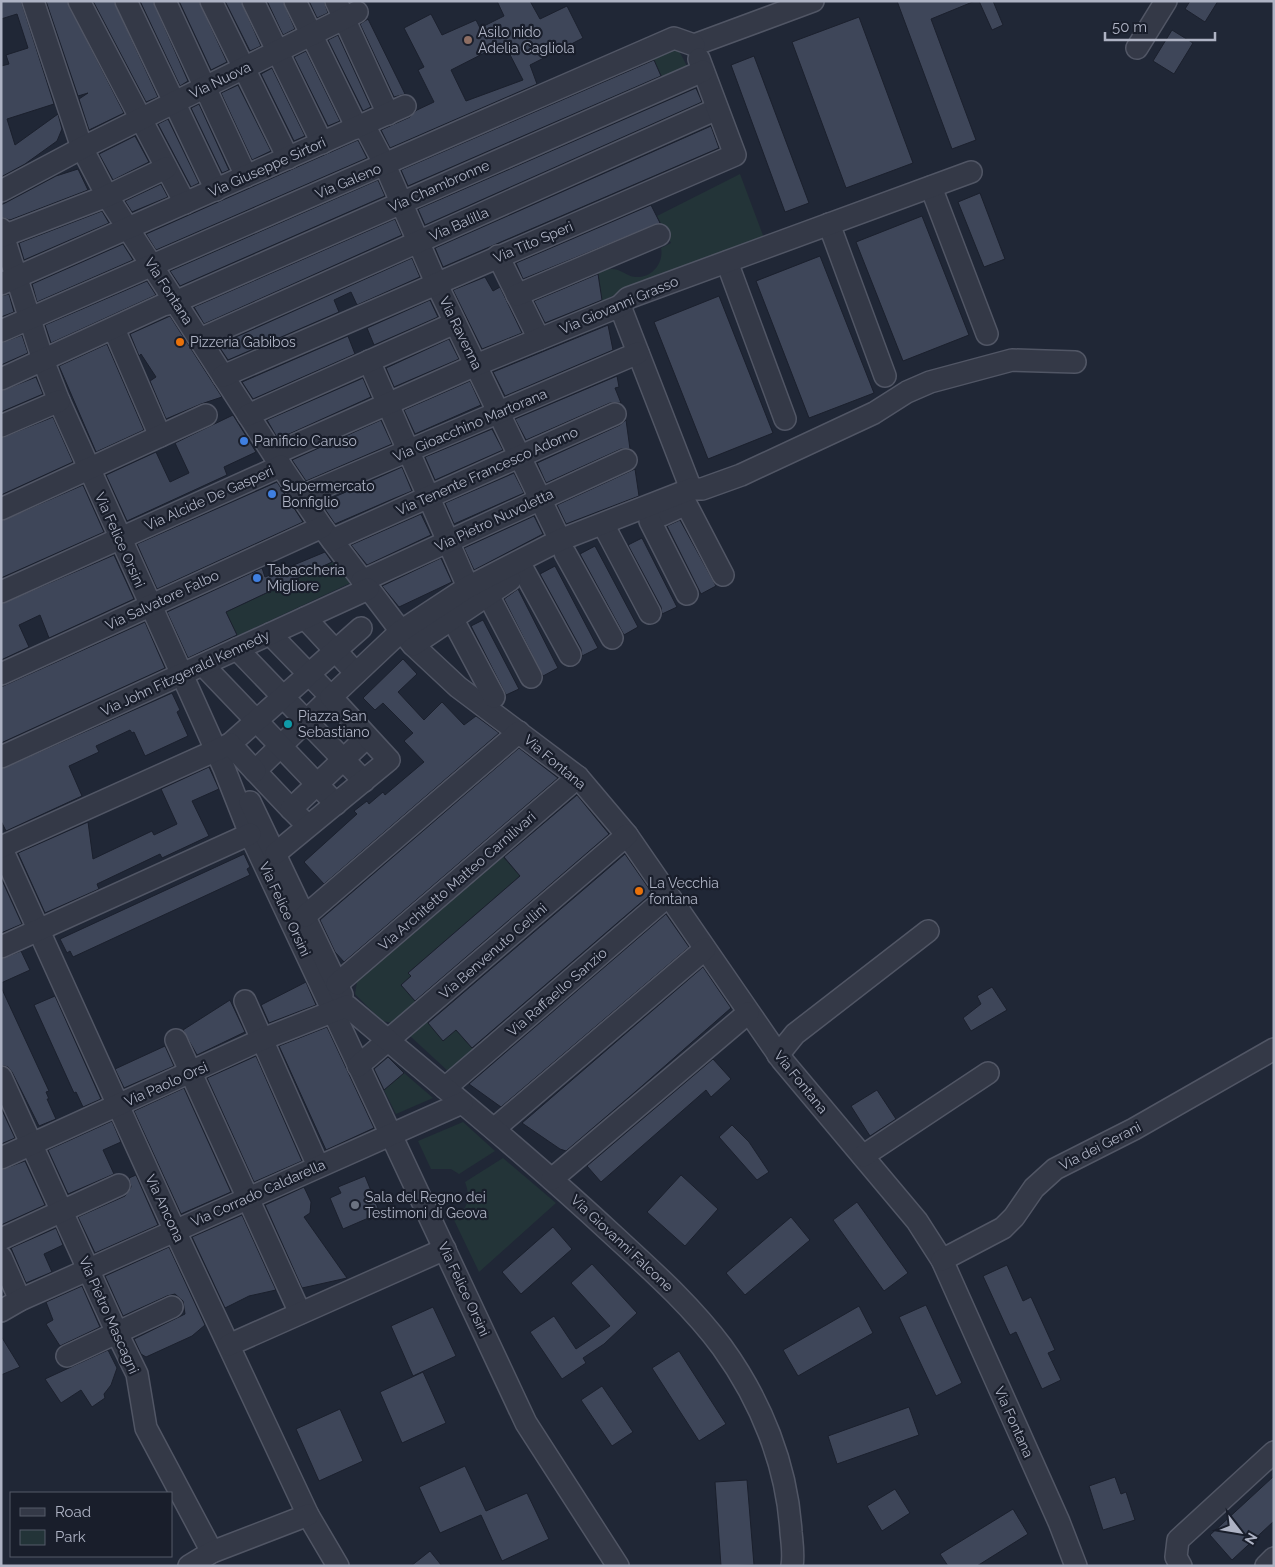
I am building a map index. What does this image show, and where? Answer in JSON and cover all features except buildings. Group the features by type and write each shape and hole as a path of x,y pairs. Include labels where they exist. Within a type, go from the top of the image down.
{"street":[{"name":"Via Fontana","path":"34,1 82,148 107,196 277,460 327,534 407,638 458,687 578,777 627,835 778,1055 916,1221 942,1260 1059,1522 1076,1566"},
{"path":"79,1 185,203"},
{"path":"126,1 216,190"},
{"path":"166,1 246,176"},
{"path":"211,1 288,158"},
{"path":"253,1 322,143"},
{"name":"Via Ravenna","path":"295,1 310,35 360,126 385,165 455,323 563,547 612,638"},
{"path":"694,45 813,1"},
{"path":"1137,48 1166,1"},
{"name":"Via Nuova","path":"1,191 82,148 310,35 345,10"},
{"name":"Via Giuseppe Sirtori","path":"9,281 397,110 345,10"},
{"name":"Via Galeno","path":"1,331 151,264 385,165 674,38 694,45"},
{"name":"Via Tito Speri","path":"223,376 735,155 694,45"},
{"name":"Via Chambronne","path":"1,378 114,329 163,305 176,302 704,71"},
{"name":"Via Balilla","path":"200,339 717,109"},
{"path":"2,233 107,196 166,168"},
{"name":"Via Giovanni Grasso","path":"277,460 388,405 476,365 620,306 628,298 971,172"},
{"path":"931,187 987,334"},
{"path":"829,224 885,376"},
{"name":"Via Felice Orsini","path":"2,233 9,281 29,319 59,400 119,538 182,674 223,754 250,834 339,1008 358,1066 392,1134 526,1423 618,1566"},
{"path":"517,296 659,235"},
{"path":"498,256 538,339"},
{"path":"727,262 785,419"},
{"path":"620,306 691,489"},
{"path":"248,415 455,323"},
{"path":"114,329 160,436"},
{"name":"Via Gioacchino Martorana","path":"302,496 638,353"},
{"path":"407,638 478,590 521,567 563,547 606,530 691,489 702,489 740,475 874,413 907,392 930,382 1012,360 1076,362"},
{"path":"369,361 448,541 531,677"},
{"path":"1,426 59,400"},
{"name":"Via Tenente Francesco Adorno","path":"327,534 428,497 615,414"},
{"path":"1,509 206,415"},
{"name":"Via Alcide De Gasperi","path":"1,592 119,538 277,460"},
{"name":"Via Pietro Nuvoletta","path":"365,585 448,541 626,460"},
{"path":"606,530 650,521 686,504 723,575"},
{"path":"650,521 687,594"},
{"path":"606,530 650,613"},
{"name":"Via Salvatore Falbo","path":"1,674 150,605 327,534"},
{"path":"521,567 570,655"},
{"name":"Via John Fitzgerald Kennedy","path":"1,757 338,603 365,585"},
{"path":"255,771 381,650 453,620 478,590"},
{"path":"338,603 381,650"},
{"path":"305,618 356,673"},
{"path":"453,620 494,697"},
{"path":"1,847 223,754 256,721 361,628"},
{"path":"270,634 389,760 276,853"},
{"path":"237,649 364,781"},
{"path":"203,665 336,804"},
{"path":"305,916 519,732"},
{"path":"291,809 367,737"},
{"path":"223,754 255,771 308,827"},
{"path":"223,754 254,806 337,984 339,1008"},
{"name":"Via Architetto Matteo Carnilivari","path":"337,984 578,777"},
{"path":"1,947 250,834"},
{"name":"Via Benvenuto Cellini","path":"358,1066 627,835"},
{"name":"Via Ancona","path":"1,847 175,1231 308,1515 338,1566"},
{"name":"Via Raffaello Sanzio","path":"445,1088 668,896"},
{"path":"778,1055 795,1034 928,931"},
{"path":"494,1129 705,949"},
{"path":"245,1001 318,1166"},
{"name":"Via Paolo Orsi","path":"1,1158 263,1040 339,1008"},
{"name":"Via Giovanni Falcone","path":"339,1008 388,1041 552,1178 685,1302 722,1347 751,1393 768,1428 782,1469 790,1516 792,1566"},
{"path":"552,1178 748,1013"},
{"path":"176,1040 300,1313"},
{"name":"Via dei Gerani","path":"942,1260 1003,1228 1014,1217 1034,1188 1055,1169 1134,1129 1274,1049"},
{"path":"863,1156 988,1073"},
{"name":"Via Pietro Mascagni","path":"1,1078 137,1374 146,1428 212,1552"},
{"name":"Via Corrado Caldarella","path":"1,1311 20,1300 462,1102"},
{"path":"1,1239 118,1184"},
{"path":"229,1345 445,1249"},
{"path":"1,1257 20,1300"},
{"path":"67,1356 172,1307"},
{"path":"1181,1566 1176,1557 1178,1540 1274,1452"},
{"path":"189,1566 212,1552 308,1515"},
{"path":"1266,1566 1274,1558"}],"green space":[{"path":"676,45 688,68 664,81 652,56"},
{"path":"740,174 764,238 618,293 602,302 598,270 616,269 636,277 642,277 652,272 661,259 661,248 671,243 657,216"},
{"path":"333,562 350,583 237,636 226,612"},
{"path":"503,857 520,876 408,973 411,976 401,985 415,1001 409,1010 393,1023 382,1021 355,994 357,982"},
{"path":"426,1021 443,1040 456,1030 473,1049 448,1071 410,1036"},
{"path":"404,1073 433,1098 396,1114 384,1090"},
{"path":"463,1122 495,1151 459,1174 451,1169 431,1169 418,1141"},
{"path":"503,1158 556,1203 479,1272 454,1220 467,1203 468,1193 465,1182"}],"place":[{"name":"Asilo nido Adelia Cagliola","path":"468,40"},
{"name":"Pizzeria Gabibos","path":"180,342"},
{"name":"Panificio Caruso","path":"244,441"},
{"name":"Supermercato Bonfiglio","path":"272,494"},
{"name":"Tabaccheria Migliore","path":"257,578"},
{"name":"Piazza San Sebastiano","path":"288,724"},
{"name":"La Vecchia fontana","path":"639,891"},
{"name":"Sala del Regno dei Testimoni di Geova","path":"355,1205"}]}
